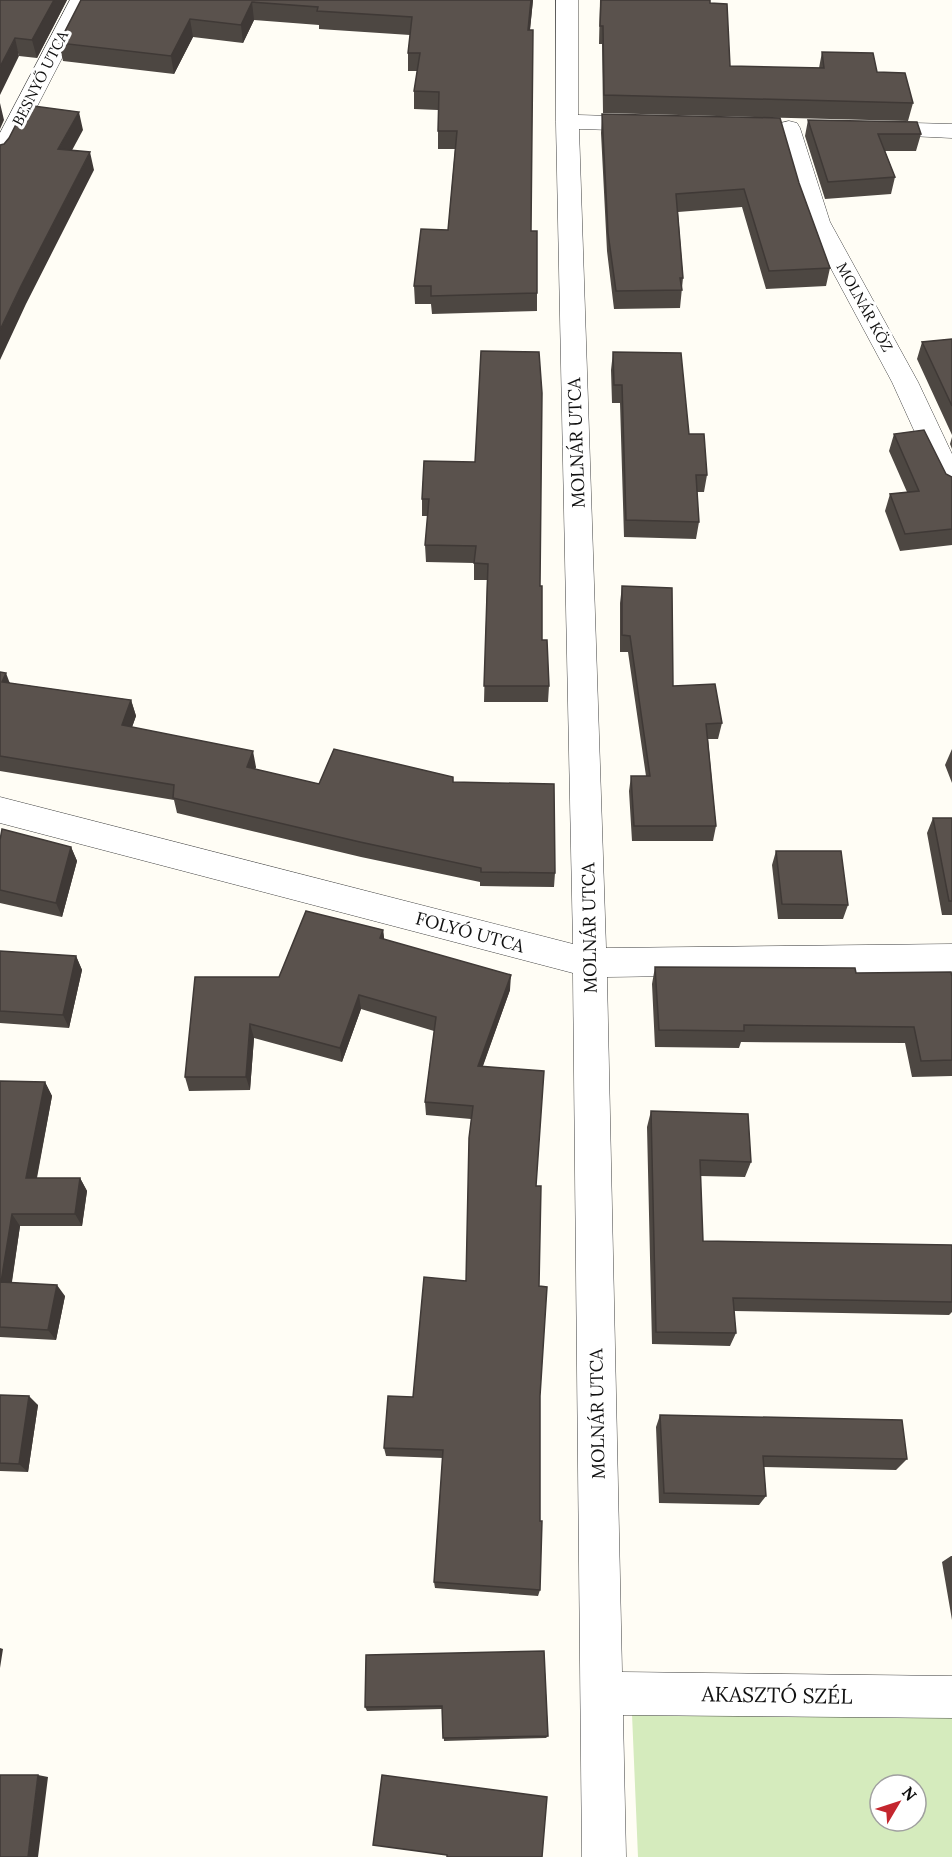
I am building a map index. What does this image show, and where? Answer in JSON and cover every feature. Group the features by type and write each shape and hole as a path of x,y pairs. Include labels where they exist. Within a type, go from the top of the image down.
{"street":[{"name":"BESNYŐ UTCA","path":"0,155 81,0"},
{"name":"MOLNÁR UTCA","path":"567,0 567,122 590,963 604,1857"},
{"path":"567,122 672,124"},
{"name":"MOLNÁR KÖZ","path":"789,127 818,222 906,382 952,483"},
{"path":"847,129 952,131"},
{"name":"FOLYÓ UTCA","path":"0,810 590,963 952,958"},
{"name":"AKASZTÓ SZÉL","path":"602,1693 952,1697"}],"green space":[{"path":"952,1713 952,1857 638,1857 632,1714"}],"building":[{"path":"0,0 54,0 32,40 15,38 0,67"},
{"path":"81,0 531,0 528,30 533,30 531,231 537,231 537,293 431,296 431,286 414,286 421,229 448,230 457,131 438,131 439,92 414,91 420,53 408,53 412,17 317,11 318,7 252,2 241,25 190,19 171,56 59,43"},
{"path":"601,0 710,0 710,3 727,4 730,66 824,68 822,52 873,53 877,72 905,73 913,103 604,95 603,26 600,26"},
{"path":"26,105 79,112 58,149 90,152 0,330 0,145 9,138"},
{"path":"602,114 780,118 799,183 830,268 769,271 744,189 676,194 682,290 616,291 608,233"},
{"path":"808,120 917,122 921,134 878,134 895,177 828,182"},
{"path":"952,339 952,406 922,342"},
{"path":"481,351 539,352 542,393 540,586 542,586 542,640 547,640 549,686 484,686 488,564 474,563 476,546 425,545 429,499 422,499 424,461 475,462"},
{"path":"613,352 681,353 689,434 704,434 707,475 696,475 699,522 626,520 622,385 614,385"},
{"path":"924,430 946,474 952,477 952,529 905,534 890,494 919,491 894,434"},
{"path":"622,586 672,588 673,686 715,684 722,723 706,724 716,826 634,826 631,776 650,776 630,636 622,635"},
{"path":"0,672 6,673 2,682 131,700 122,725 253,751 247,767 319,784 334,749 453,777 453,782 554,784 555,873 481,872 481,868 173,798 174,785 0,756"},
{"path":"933,818 952,818 952,901 949,901"},
{"path":"2,829 71,847 56,903 0,890"},
{"path":"776,851 841,851 848,905 782,904"},
{"path":"306,911 383,930 380,938 511,975 478,1066 544,1071 536,1186 541,1186 539,1286 547,1287 540,1396 540,1521 542,1521 540,1590 434,1582 443,1450 384,1448 388,1396 413,1397 424,1277 466,1281 469,1138 473,1106 425,1102 436,1017 359,995 340,1048 250,1024 246,1077 185,1077 195,977 279,977"},
{"path":"0,951 76,956 63,1015 0,1011"},
{"path":"655,967 855,968 856,973 951,972 952,1060 921,1061 914,1027 744,1025 744,1031 659,1030"},
{"path":"0,1081 45,1082 26,1178 80,1178 75,1214 12,1214 1,1282 57,1285 48,1330 0,1327"},
{"path":"651,1111 748,1114 751,1162 700,1160 703,1241 952,1245 952,1302 733,1298 736,1333 656,1332"},
{"path":"0,1395 29,1396 19,1464 0,1463"},
{"path":"660,1415 902,1420 907,1459 763,1456 766,1496 664,1493"},
{"path":"544,1651 548,1736 443,1738 442,1706 365,1707 366,1655"},
{"path":"0,1775 38,1775 28,1857 0,1857"},
{"path":"382,1775 547,1797 542,1857 447,1857 447,1855 373,1845"}]}
